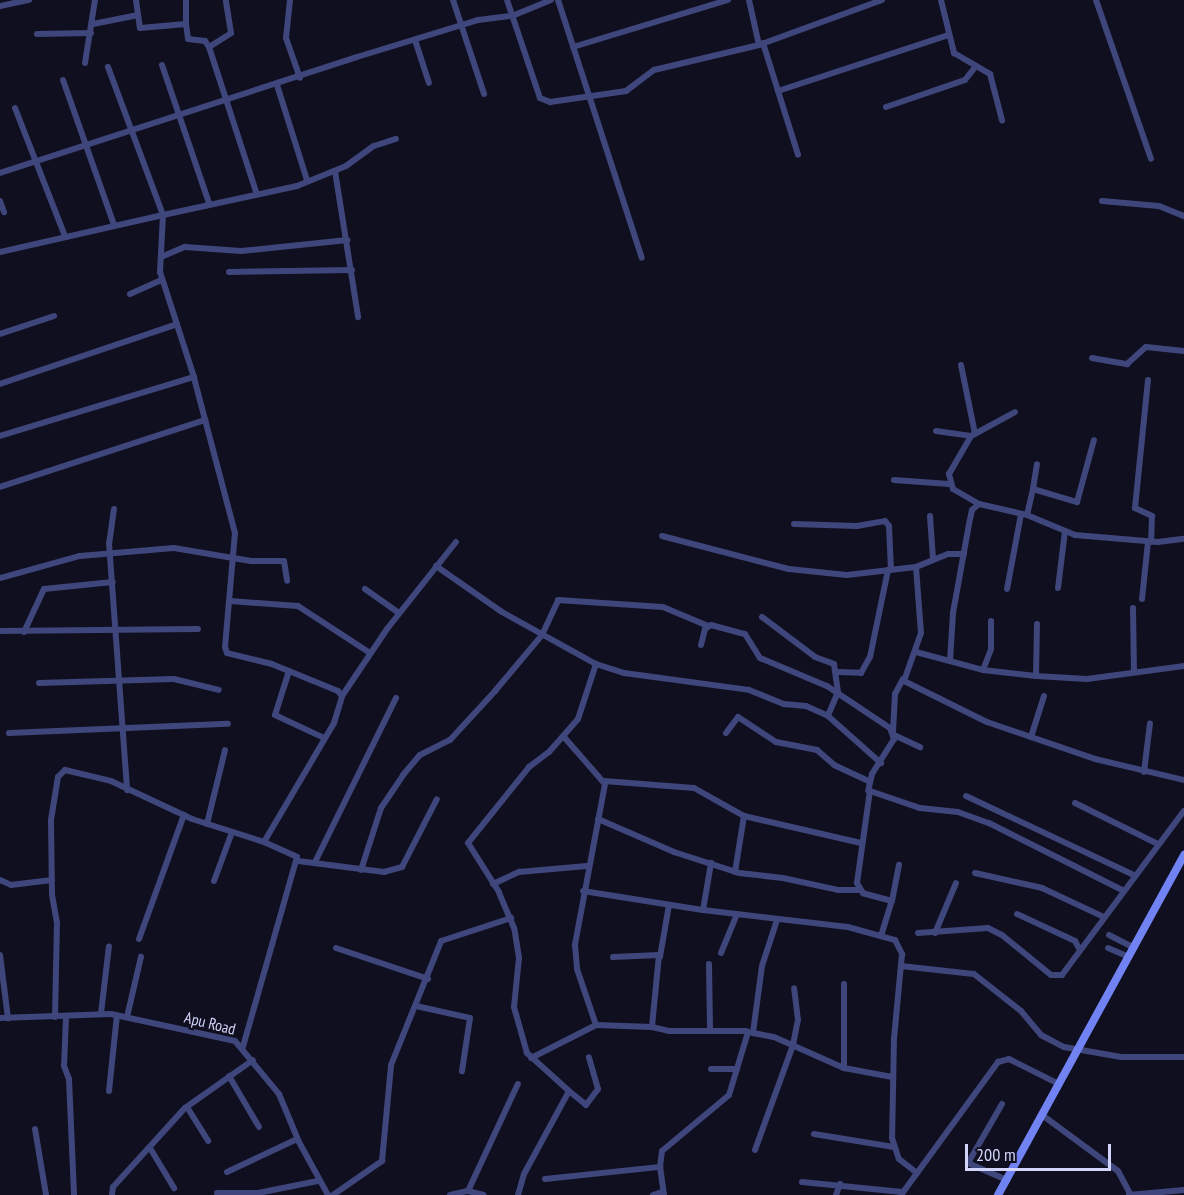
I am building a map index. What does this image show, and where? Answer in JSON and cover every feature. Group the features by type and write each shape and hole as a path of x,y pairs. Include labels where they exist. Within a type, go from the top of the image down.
{"street":[{"path":"0,6 29,0"},
{"path":"85,63 93,24 94,0"},
{"path":"136,0 140,28 186,24"},
{"path":"186,0 188,39 205,41 209,47 256,192"},
{"path":"209,47 231,33 226,0"},
{"path":"291,0 285,38 300,78"},
{"path":"453,0 484,94"},
{"path":"507,0 540,98 550,102 626,91 654,70 681,61 713,58 761,44 882,0"},
{"path":"0,173 83,144 228,101 463,25 512,16 551,0"},
{"path":"558,0 642,258"},
{"path":"573,47 728,0"},
{"path":"749,0 761,44 798,155"},
{"path":"941,0 954,53 993,79 1002,120"},
{"path":"1096,0 1151,159"},
{"path":"93,24 138,15"},
{"path":"37,34 91,33"},
{"path":"777,91 948,35"},
{"path":"415,40 429,83"},
{"path":"162,65 209,203"},
{"path":"886,107 964,80 976,66"},
{"path":"108,67 163,215 162,280 194,377 235,533 236,557 225,647 227,653 289,671 342,696"},
{"path":"63,80 83,144 114,225"},
{"path":"277,85 307,180"},
{"path":"15,108 65,236"},
{"path":"0,252 256,192 297,186 307,180 335,171 374,146 396,139"},
{"path":"335,171 358,317"},
{"path":"0,201 4,212"},
{"path":"1102,201 1159,206 1184,216"},
{"path":"161,256 185,246 242,251 347,240"},
{"path":"229,272 352,270"},
{"path":"130,294 162,280"},
{"path":"0,334 54,316"},
{"path":"0,384 177,324"},
{"path":"1092,358 1131,363 1143,348 1184,351"},
{"path":"962,365 973,435"},
{"path":"0,436 194,377"},
{"path":"1142,599 1152,516 1135,508 1148,380"},
{"path":"949,484 952,466 973,435 1015,412"},
{"path":"0,487 205,420"},
{"path":"936,431 973,435"},
{"path":"1033,489 1077,502 1094,440"},
{"path":"1007,589 1024,514 1033,489 1037,464"},
{"path":"894,480 949,484 979,504 1024,514 1065,531 1150,542 1184,539"},
{"path":"950,661 972,510 979,504"},
{"path":"114,509 111,553 127,790"},
{"path":"930,516 933,559"},
{"path":"794,524 857,526 885,521 889,526 889,570 870,657 861,673 838,672"},
{"path":"1058,588 1065,531"},
{"path":"662,536 789,569 847,574 916,567 933,559 964,554"},
{"path":"264,842 334,723 342,696 399,613 456,542"},
{"path":"0,578 38,564 111,553 174,548 284,561 287,581"},
{"path":"436,566 542,635 596,664 624,673 749,690 828,716 881,763"},
{"path":"859,890 861,843 869,781 881,763 894,734 895,694 916,652 922,625 916,567"},
{"path":"24,632 44,589 113,582"},
{"path":"365,589 399,613"},
{"path":"361,870 368,838 381,808 403,775 420,755 450,740 542,635 558,600 663,607 708,626 745,634 760,658 838,692 894,734 920,747"},
{"path":"230,601 298,606 370,653"},
{"path":"1133,608 1134,670"},
{"path":"762,617 815,657 834,664 838,672 838,692 828,716"},
{"path":"983,670 991,649 991,621"},
{"path":"1036,676 1038,624"},
{"path":"700,645 708,626"},
{"path":"0,631 198,629"},
{"path":"916,652 983,670 1087,679 1134,670 1184,666"},
{"path":"589,1057 598,1089 586,1105 531,1058 516,1023 515,969 519,958 511,918 468,843 470,837 529,768 564,736 584,710 587,688 596,664"},
{"path":"289,671 275,715 324,738"},
{"path":"39,683 174,679 219,690"},
{"path":"903,679 987,722 1144,772 1184,780"},
{"path":"1032,737 1044,696"},
{"path":"315,862 396,698"},
{"path":"726,733 738,717 776,742 817,750 834,765 869,781"},
{"path":"1144,772 1150,723"},
{"path":"9,732 228,724"},
{"path":"564,736 604,781 694,788 744,816 861,843"},
{"path":"207,824 225,750"},
{"path":"54,1017 57,923 52,880 51,820 60,773 65,770 93,775 184,815 295,855 298,861 243,1047"},
{"path":"596,1025 576,956 587,866 604,781"},
{"path":"868,791 920,808 958,812 979,819 1122,890"},
{"path":"966,796 1134,875"},
{"path":"298,861 384,872 402,867 436,799"},
{"path":"1075,802 1158,844"},
{"path":"918,933 988,928 996,931 1056,976 1062,975 1122,890 1184,811"},
{"path":"139,939 184,815"},
{"path":"735,872 744,816"},
{"path":"598,819 735,872 838,891 859,890 892,901"},
{"path":"214,881 232,832"},
{"path":"998,1195 1183,860"},
{"path":"703,910 711,864"},
{"path":"880,936 892,901 899,865"},
{"path":"493,884 519,872 587,866"},
{"path":"975,873 1042,888 1104,917"},
{"path":"0,880 11,885 52,880"},
{"path":"935,933 956,883"},
{"path":"583,891 703,910 848,927 880,936 900,946 901,966 892,1077 894,1147 899,1159 917,1173"},
{"path":"652,1027 669,905"},
{"path":"721,953 738,914"},
{"path":"1017,914 1076,941 1080,950"},
{"path":"333,1195 382,1161 391,1065 428,979 441,941 511,918"},
{"path":"653,1195 663,1194 660,1167 662,1151 729,1095 749,1032 762,966 777,920"},
{"path":"1109,935 1134,948"},
{"path":"101,1013 109,946"},
{"path":"336,948 428,979"},
{"path":"1108,948 1129,957"},
{"path":"0,955 8,1018"},
{"path":"127,1017 141,957"},
{"path":"613,957 660,957"},
{"path":"709,964 710,1031"},
{"path":"901,966 974,974 1021,1011 1041,1035 1079,1051 1142,1059 1184,1057"},
{"path":"844,984 844,1068"},
{"path":"755,1150 793,1045 798,1020 794,988"},
{"path":"416,1006 470,1018 462,1071"},
{"name":"Apu Road","path":"0,1018 66,1017 101,1013 226,1038 243,1047 279,1094 297,1139 327,1195"},
{"path":"109,1091 117,1015"},
{"path":"66,1017 64,1066 69,1079 74,1195"},
{"path":"531,1058 596,1025 652,1027 669,1031 749,1032 793,1045 844,1068 892,1077"},
{"path":"802,1182 840,1184 902,1193 1003,1058 1059,1084"},
{"path":"112,1195 113,1187 187,1107 253,1060"},
{"path":"711,1069 737,1069"},
{"path":"229,1076 259,1127"},
{"path":"468,1191 519,1084"},
{"path":"518,1195 524,1174 569,1092"},
{"path":"1002,1104 968,1163 1007,1180"},
{"path":"187,1107 208,1141"},
{"path":"1042,1115 1118,1171 1130,1194 1184,1190"},
{"path":"35,1129 46,1195"},
{"path":"814,1134 894,1147"},
{"path":"227,1172 297,1139"},
{"path":"150,1148 174,1188"},
{"path":"546,1179 660,1167"},
{"path":"217,1193 270,1191 318,1181"},
{"path":"836,1195 840,1184"},
{"path":"450,1195 468,1191 484,1195"}]}
